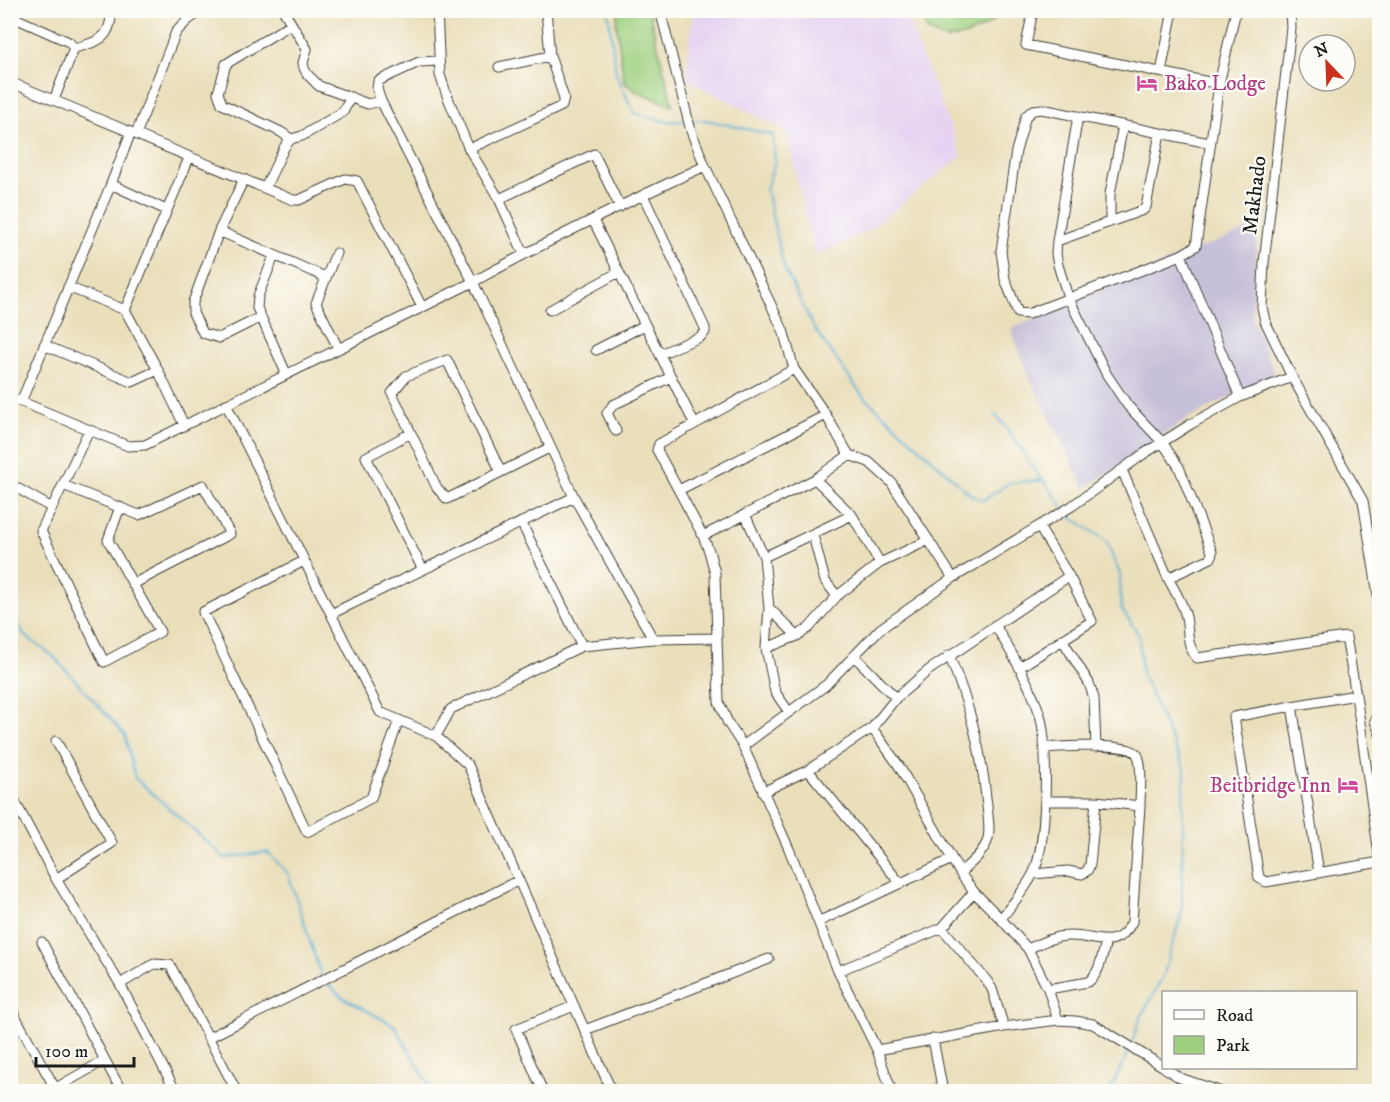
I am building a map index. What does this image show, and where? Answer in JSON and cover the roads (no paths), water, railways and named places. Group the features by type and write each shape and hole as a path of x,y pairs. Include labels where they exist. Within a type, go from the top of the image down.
{"street":[{"path":"21,402 176,32 203,10"},
{"path":"283,10 307,49 303,63 307,74 319,86 368,104 381,101"},
{"path":"437,10 440,75 446,93 470,149 499,199 524,254"},
{"path":"470,149 562,106 564,98 550,56 546,10"},
{"path":"660,10 691,131 705,166 783,330 794,369 826,415 849,455 868,462 891,482 953,578"},
{"path":"1033,10 1026,45 1219,84"},
{"path":"1209,143 1042,109 1032,110 1026,116 1016,151 1001,251 1005,279 1018,314 1028,314 1192,249 1198,238 1209,143 1219,84 1236,10"},
{"name":"Makhado","path":"1290,10 1291,28 1264,263 1262,307 1265,321 1293,377 1363,501 1380,607"},
{"path":"1161,72 1173,11"},
{"path":"10,28 16,14 69,42 74,48"},
{"path":"74,48 95,43 106,33 111,23 111,14"},
{"path":"291,24 226,64 218,93 222,104 291,139"},
{"path":"54,100 74,48"},
{"path":"499,67 550,56"},
{"path":"440,61 419,62 378,81 377,89 381,101 473,282 549,448 653,639"},
{"path":"10,82 293,200 299,200 345,179 357,181 422,307"},
{"path":"265,188 285,146 291,139 302,136 343,112 351,97"},
{"path":"1078,116 1057,241 1058,265 1068,297 1111,383 1128,406 1162,442 1179,467 1212,552 1209,559 1168,578"},
{"path":"1110,222 1110,194 1123,125"},
{"path":"1057,241 1146,207 1160,133"},
{"path":"499,199 594,154 620,207"},
{"path":"125,310 189,158"},
{"path":"10,397 128,446 145,445 473,282 524,254 705,166"},
{"path":"244,179 219,231 193,302 193,314 203,333 219,338 261,317"},
{"path":"111,184 166,210"},
{"path":"643,195 705,328 705,332 700,337 660,354"},
{"path":"593,220 694,423"},
{"path":"219,231 325,277"},
{"path":"336,253 316,303 338,348"},
{"path":"1181,255 1240,397"},
{"path":"274,256 258,296 257,308 286,373"},
{"path":"550,310 619,272"},
{"path":"68,287 125,310 158,370 184,425"},
{"path":"596,350 645,325"},
{"path":"44,345 132,382 158,370"},
{"path":"501,472 447,360 406,376 392,393 437,488 447,499 501,472 549,448"},
{"path":"794,369 694,423 657,447 710,551 715,573 719,702 728,723 743,746 820,921 838,971 877,1050 892,1092"},
{"path":"743,746 826,686 880,629 953,578 1072,506 1162,442 1240,397 1293,377"},
{"path":"616,431 608,413 613,405 671,378"},
{"path":"226,404 380,712 436,736 468,765 612,1092"},
{"path":"679,490 826,415"},
{"path":"89,430 41,531 104,662 160,632 108,540 120,507"},
{"path":"411,433 366,457 423,570"},
{"path":"703,536 815,479 849,455"},
{"path":"1122,470 1186,618 1188,644 1197,658 1346,637 1356,695 1361,727 1380,861 1266,882 1257,875 1234,717 1356,695"},
{"path":"815,479 852,515 880,563"},
{"path":"10,484 52,507"},
{"path":"63,484 139,515 203,484 230,534 133,584"},
{"path":"331,614 574,497"},
{"path":"746,514 764,557 769,608 766,648 775,692 789,712"},
{"path":"764,557 852,515"},
{"path":"521,522 582,646"},
{"path":"1020,667 1092,621 1043,524"},
{"path":"813,535 825,581 837,596"},
{"path":"766,648 797,636 809,628 837,596 880,563 928,540"},
{"path":"304,561 203,612 307,832 371,798 399,720"},
{"path":"762,792 808,770 872,728 896,698 929,670 1069,576"},
{"path":"769,608 797,636"},
{"path":"995,625 1020,667 1040,715 1044,748 1045,801 1041,852 1033,874 1001,919"},
{"path":"436,736 451,709 582,646 653,639 716,638"},
{"path":"1062,639 1089,684 1094,698 1096,747"},
{"path":"949,655 975,724 986,791 989,833 982,851 960,873"},
{"path":"855,657 896,698"},
{"path":"1292,706 1319,873"},
{"path":"1361,727 1377,730 1376,717 1380,711"},
{"path":"872,728 899,766 960,873 974,892 1028,950 1048,989 1059,1020"},
{"path":"56,741 112,843 57,879"},
{"path":"1028,950 1055,937 1072,935 1107,942 1124,933 1132,922 1140,806 1137,755 1129,748 1044,748"},
{"path":"808,770 900,883"},
{"path":"10,792 57,879 120,984 176,1092"},
{"path":"1045,801 1096,801 1140,806"},
{"path":"1033,874 1068,871 1082,874 1087,871 1090,865 1096,801"},
{"path":"820,921 952,859"},
{"path":"208,1038 519,880"},
{"path":"838,971 942,928 974,892"},
{"path":"942,928 987,981 992,989 1004,1027"},
{"path":"42,942 122,1092"},
{"path":"1048,989 1088,982 1092,979 1096,974 1107,942"},
{"path":"585,1030 769,959"},
{"path":"120,984 154,964 170,965 237,1092"},
{"path":"543,1092 516,1029 574,1006"},
{"path":"10,1007 52,1090 105,1060"},
{"path":"877,1050 1004,1027 1059,1020 1093,1024 1162,1066"},
{"path":"933,1039 943,1092"},
{"path":"1167,1069 1180,1078 1222,1092"}],"waterway":[{"path":"608,10 616,73 634,113 667,122 685,121"},
{"path":"690,121 706,120 773,135 775,162 766,189 784,268 814,328 861,394 972,496 984,500 1009,483 1043,480 1063,507"},
{"path":"995,415 1042,480"},
{"path":"1066,512 1106,541 1120,574 1121,608 1139,635 1142,674 1185,770 1182,911 1164,974 1140,1019 1132,1043"},
{"path":"10,591 15,595 16,619 24,635 54,657 125,735 135,778 225,858 267,852 288,873 322,978"},
{"path":"326,982 342,997 395,1026 433,1092"},
{"path":"1109,1092 1130,1048"}],"place":[{"name":"Bako Lodge","path":"1147,83"},
{"name":"Beitbridge Inn","path":"1348,785"}]}
